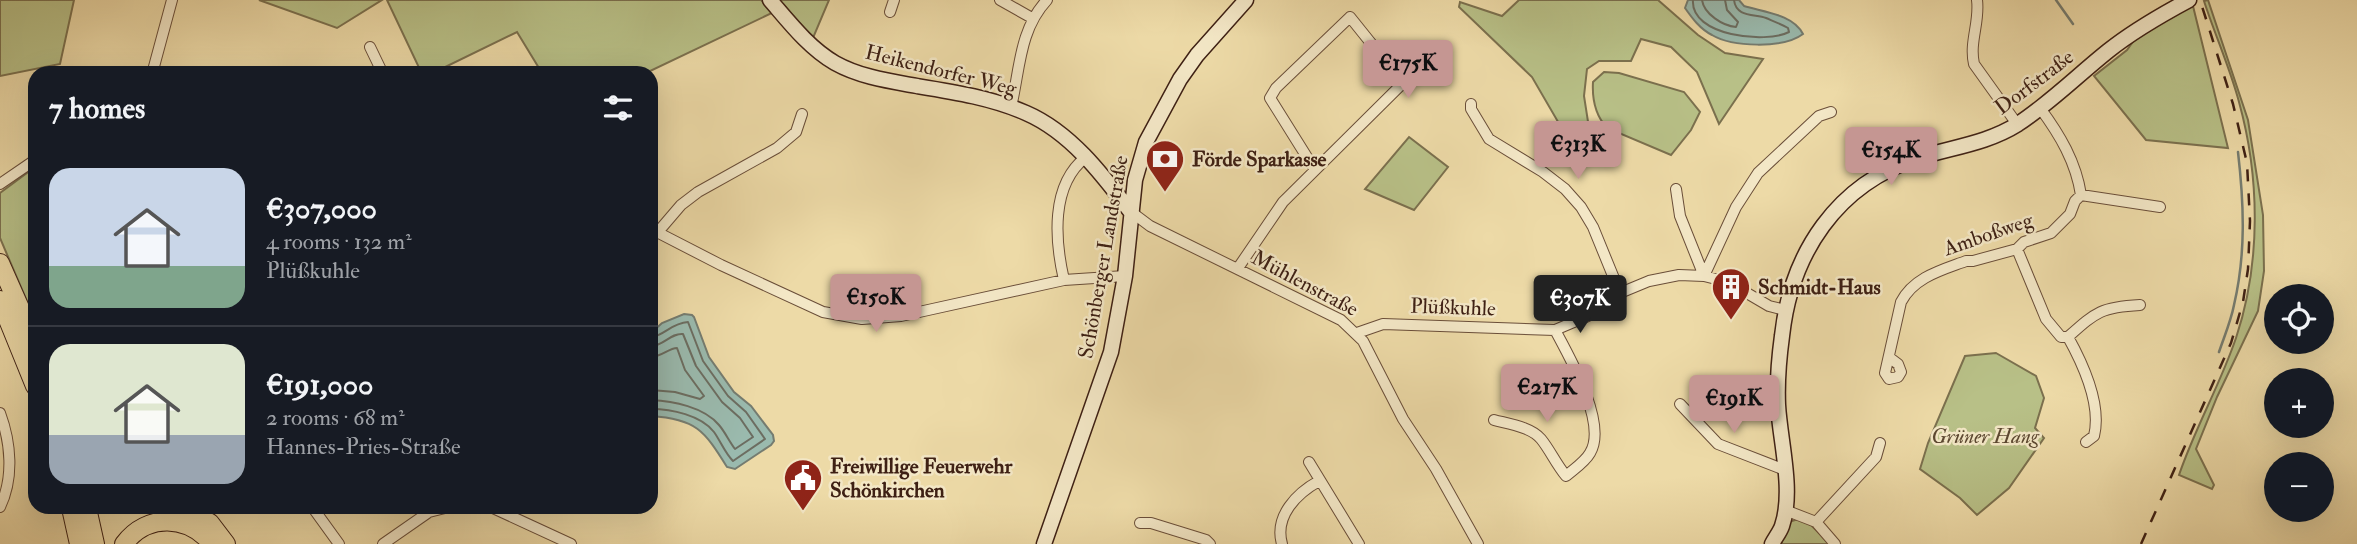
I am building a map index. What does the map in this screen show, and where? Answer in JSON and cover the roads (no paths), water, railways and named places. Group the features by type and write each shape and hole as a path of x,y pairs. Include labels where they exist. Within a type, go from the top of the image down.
{"highway":[{"path":"0,263 28,326"},
{"path":"0,300 28,369"},
{"path":"72,514 79,544"},
{"path":"88,514 95,544"},
{"path":"194,514 210,523 226,544"},
{"path":"124,544 132,533 145,525 165,520 185,524 200,532 212,544"}],"street":[{"path":"154,66 172,0"},
{"name":"Heikendorfer Weg","path":"770,0 813,47 858,74 958,93 1027,113 1052,128 1086,157 1130,211"},
{"path":"890,12 894,0"},
{"path":"1000,0 1032,19"},
{"path":"1011,107 1022,47 1032,19 1047,0"},
{"name":"Schönberger Landstraße","path":"1044,544 1111,352 1125,276 1135,180 1146,142 1167,100 1197,55 1246,0"},
{"path":"1977,0 1978,12 1971,54 1974,64 2017,124"},
{"name":"Dorfstraße","path":"1772,544 1782,527 1786,510 1778,402 1785,310 1804,254 1842,201 1882,172 1918,158 1978,143 2017,124 2126,37 2189,0"},
{"path":"1238,268 1283,202 1403,83 1350,17 1276,88 1270,98 1315,170"},
{"path":"370,47 379,66"},
{"path":"1471,104 1471,109 1489,139 1543,172 1565,189 1581,207 1593,227 1620,293"},
{"path":"2039,108 2052,124 2077,173 2081,195 2160,207"},
{"path":"1704,276 1736,207 1758,173 1819,116 1831,112"},
{"path":"658,228 698,192 717,179 753,162 796,132 803,114"},
{"path":"1063,280 1057,242 1059,212 1070,174 1086,157"},
{"path":"0,184 28,165"},
{"path":"1676,190 1679,216 1704,276"},
{"name":"Amboßweg","path":"1890,358 1901,303 1923,279 1966,261 2017,249 2024,243 2051,233 2070,214 2075,201 2081,195"},
{"name":"Mühlenstraße","path":"1130,211 1150,226 1342,320 1357,333 1403,419 1436,469 1478,544"},
{"path":"658,233 823,312 862,319 901,316 1063,280 1125,276"},
{"path":"2017,249 2046,319 2061,337 2068,337 2093,314 2104,309 2140,305"},
{"name":"Plüßkuhle","path":"1357,333 1384,324 1555,330 1588,316 1620,293 1649,281 1679,275 1704,276 1728,282 1769,306 1785,310"},
{"path":"1494,420 1531,431 1540,438 1553,461 1566,476 1589,454 1594,444 1585,387 1555,330"},
{"path":"2068,337 2090,382 2097,427 2094,436 2086,442"},
{"path":"1703,385 1778,402"},
{"path":"1680,404 1718,444 1785,470"},
{"path":"0,413 8,434 10,466 0,507"},
{"path":"1816,522 1876,457 1880,443"},
{"path":"1309,462 1359,544"},
{"path":"1282,544 1279,535 1282,519 1288,508 1306,488 1319,481"},
{"path":"1786,510 1816,522 1835,544"},
{"path":"317,514 339,544"},
{"path":"383,544 426,514"},
{"path":"506,514 571,544"},
{"path":"1140,523 1151,523 1175,530 1206,540 1210,544"}],"water":[{"path":"1688,0 1739,0 1744,6 1785,18 1803,34 1783,42 1758,45 1721,39 1708,33 1693,19 1685,8"},
{"path":"684,314 694,317 709,357 734,392 751,406 773,435 774,441 771,445 735,469 727,467 705,435 697,429 679,420 658,417 658,327"}],"waterway":[{"path":"2056,0 2073,24"},
{"path":"2219,352 2233,311 2241,267 2243,210 2238,152"}],"railway":[{"path":"2141,544 2231,343 2243,302 2248,269 2250,221 2247,163 2233,104 2200,0"}],"place":[{"name":"Förde Sparkasse","path":"1165,193"},
{"name":"Schmidt-Haus","path":"1731,321"},
{"name":"Freiwillige Feuerwehr Schönkirchen","path":"803,512"}],"park label":[{"name":"Grüner Hang","path":"1985,436"}]}
